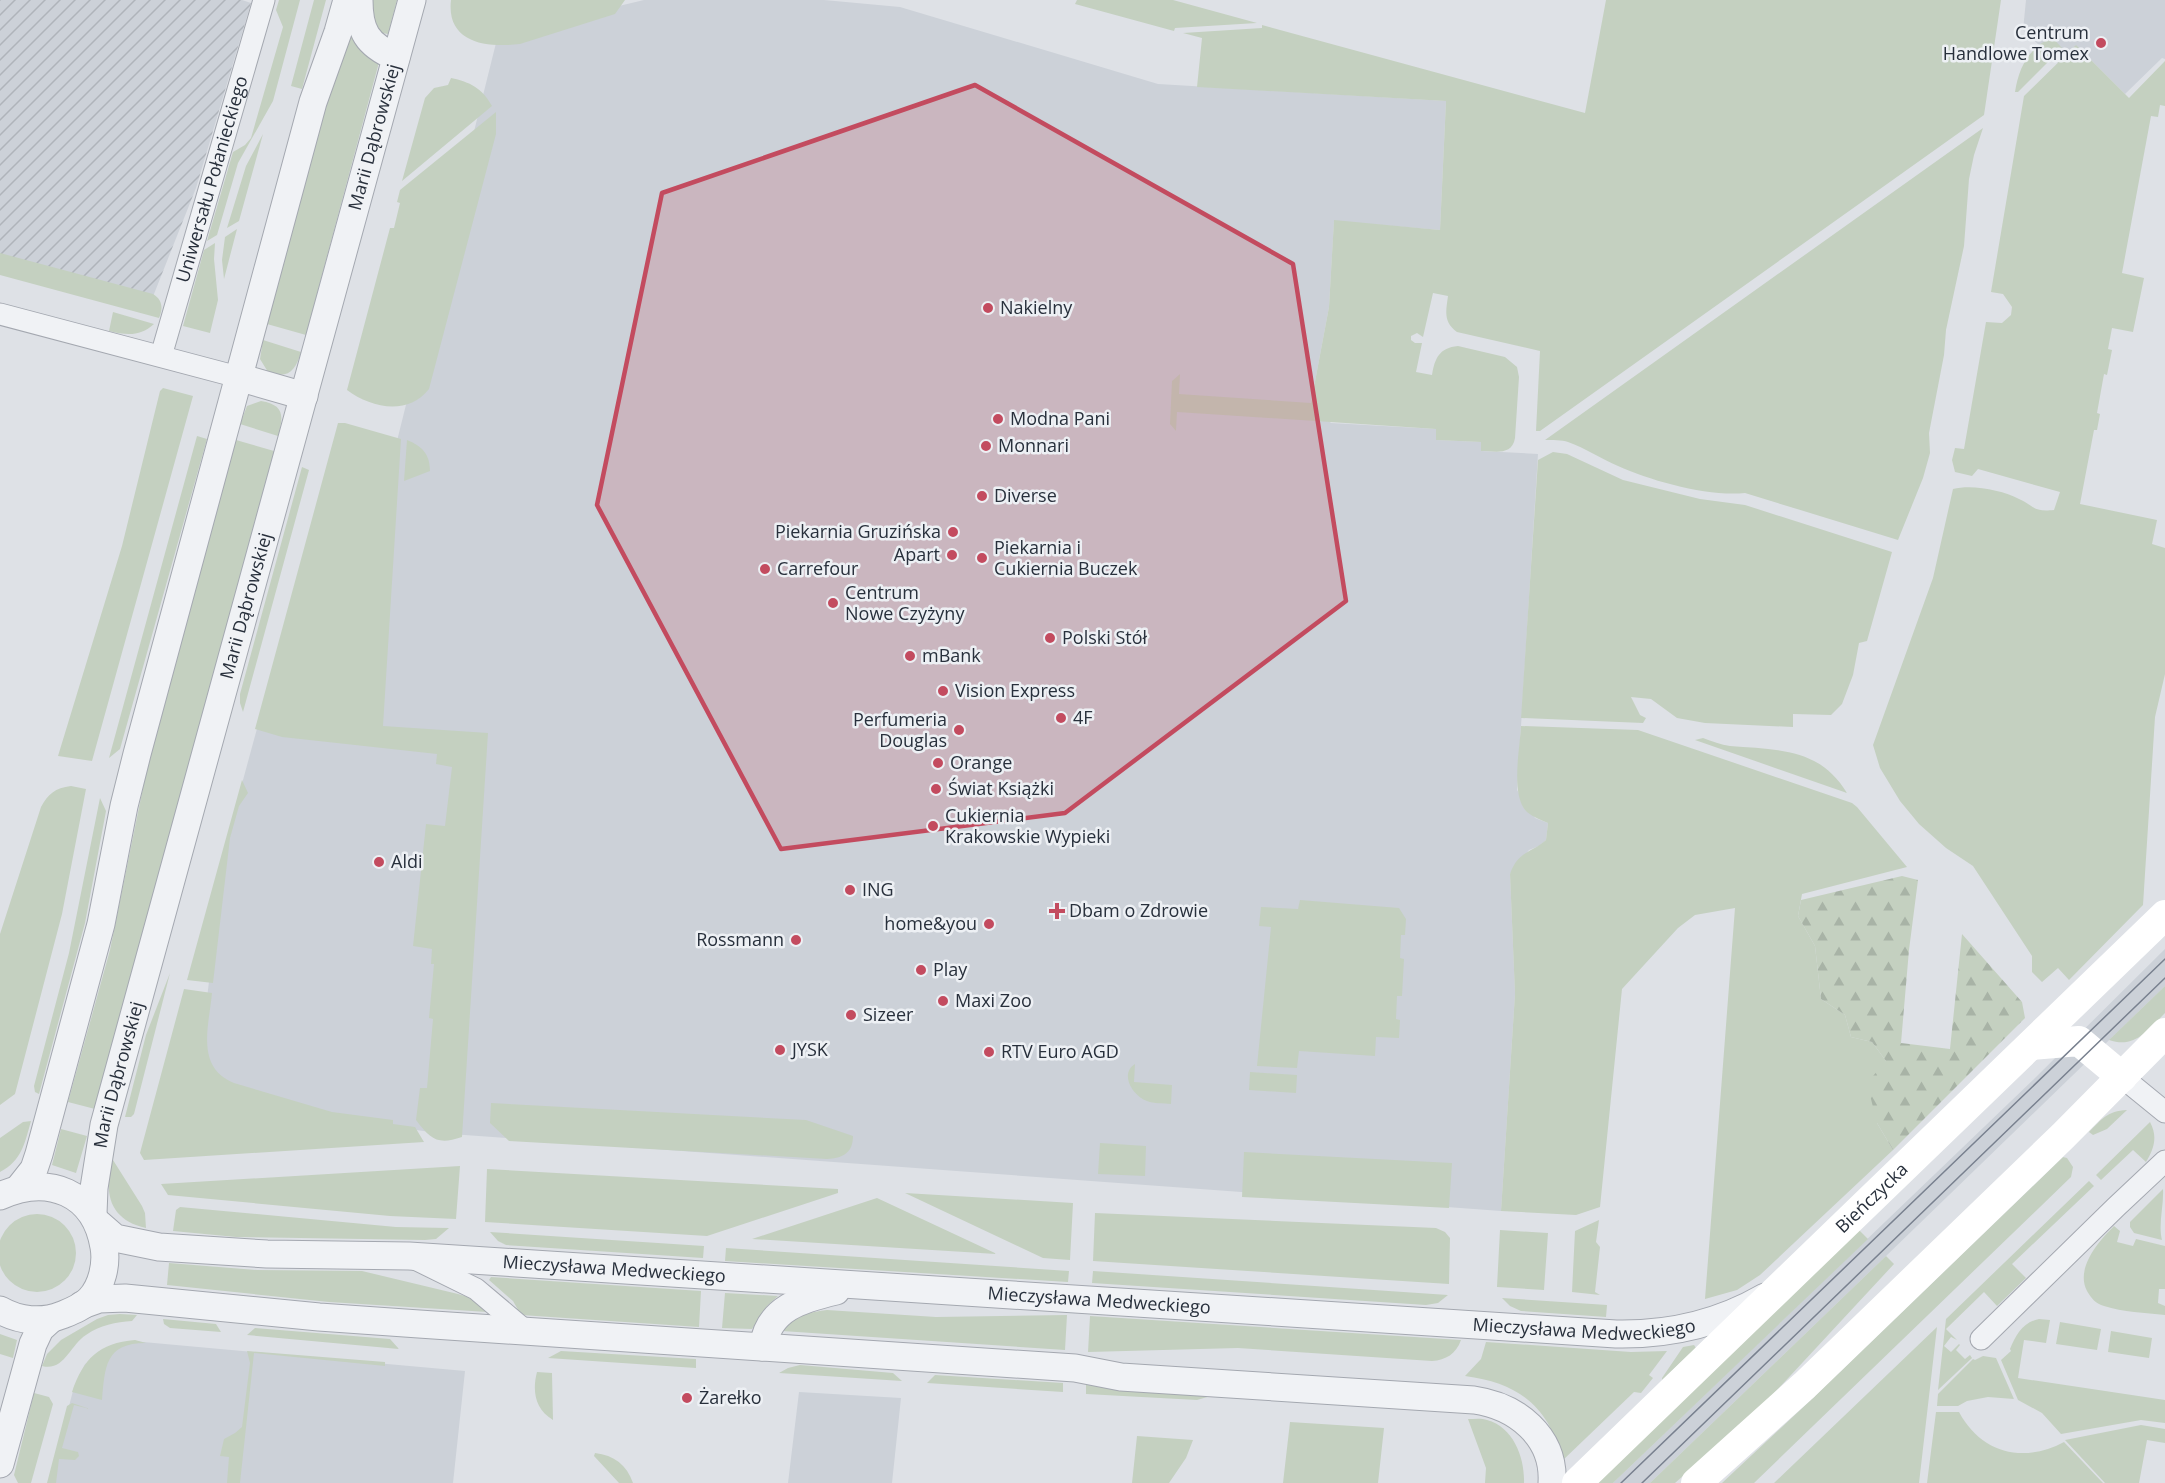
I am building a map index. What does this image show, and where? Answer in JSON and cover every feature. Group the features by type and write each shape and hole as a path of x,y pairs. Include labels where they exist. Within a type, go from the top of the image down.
{"main road":[{"name":"Bieńczycka","path":"1577,1483 2165,915"},
{"path":"2079,1041 2091,986"},
{"path":"1696,1483 1797,1392 2165,1034"},
{"path":"2031,1045 2079,1041 2122,1077"}],"street":[{"name":"Uniwersału Połanieckiego","path":"161,356 264,0"},
{"path":"9,1192 34,1169 48,1122 101,924 136,754 313,102 347,0"},
{"path":"358,0 364,33 374,45 396,57"},
{"name":"Marii Dąbrowskiej","path":"82,1305 94,1293 104,1267 105,1253 96,1219 93,1188 105,1125 412,0"},
{"path":"0,314 304,396"},
{"path":"2122,1077 2165,1112"},
{"path":"1981,1340 2165,1161"},
{"name":"Mieczysława Medweckiego","path":"9,1192 39,1186 59,1189 77,1199 110,1235 121,1240 159,1247 267,1254 409,1256 1624,1335 1663,1332 1705,1323 1749,1306 1781,1286"},
{"name":"Mieczysława Medweckiego","path":"409,1256 476,1289 527,1332"},
{"path":"763,1347 767,1330 777,1316 787,1308 813,1297 860,1285"},
{"path":"0,1464 33,1344 40,1329 51,1319 82,1305 99,1299 116,1297 319,1317 1075,1368 1121,1377 1485,1401 1511,1411 1533,1428 1548,1456 1553,1476 1552,1483"},
{"path":"0,1310 21,1319 51,1319"}],"highlighted area":[{"path":"975,85 1293,264 1346,601 1065,813 781,849 597,505 662,193"}],"shaded area":[{"path":"0,0 242,0 251,3 196,188 152,299 0,257"},
{"path":"644,0 824,0 900,7 1158,84 1446,101 1440,230 1334,221 1329,307 1311,403 1331,423 1436,429 1436,440 1481,442 1481,451 1538,454 1517,790 1535,818 1548,823 1546,840 1529,850 1510,874 1515,994 1501,1211 437,1133 334,1118 221,1084 199,1066 225,846 258,725 394,453 498,35"},
{"name":"Centrum Handlowe Tomex","path":"2026,0 2165,0 2165,59 2162,58 2125,94 2088,57 2070,74 2023,30"},
{"path":"2165,949 2165,986 1886,1256 1650,1483 1613,1483 2035,1078"},
{"path":"132,1341 465,1371 453,1483 49,1483 74,1387 85,1364"},
{"path":"799,1392 901,1398 892,1483 788,1483"}],"green space":[{"path":"279,0 300,0 273,101 238,163 217,235 207,241 233,152 245,145 251,138 283,27 276,10"},
{"path":"314,0 326,0 302,89 291,86"},
{"path":"370,0 397,0 388,34 382,33 374,22"},
{"path":"451,0 625,0 615,14 520,44 495,45 471,40 462,34 455,26 451,14"},
{"path":"1077,0 1173,0 1257,23 1175,28 1174,31 1075,4"},
{"path":"1606,0 2001,0 1984,115 1540,431 1536,431 1540,351 1457,332 1447,320 1448,296 1433,293 1423,337 1417,333 1411,336 1411,340 1415,343 1422,343 1416,372 1432,375 1439,355 1446,349 1458,346 1505,357 1517,367 1519,377 1515,438 1507,450 1481,451 1481,442 1436,440 1436,429 1177,412 1176,431 1170,424 1172,381 1180,374 1179,394 1311,403 1329,307 1334,220 1440,230 1446,101 1197,87 1202,38 1183,33 1262,28 1262,25 1585,113"},
{"path":"347,29 370,57 378,63 378,66 306,335 267,324"},
{"path":"2052,37 2062,48 2018,92 2015,92 2026,60 2037,47"},
{"path":"2076,45 2129,98 2165,61 2165,106 2160,105 2158,117 2151,116 2122,273 2144,278 2133,332 2112,328 2108,349 2112,350 2107,375 2104,374 2097,413 2100,414 2097,430 2094,430 2080,504 2157,520 2152,544 2165,548 2165,674 2155,717 2143,905 2069,980 2058,968 2042,982 2032,972 2032,956 1973,866 1946,848 1919,824 1900,801 1880,768 1873,745 1933,578 1953,489 1969,487 1996,491 2012,496 2038,510 2054,510 2060,492 1978,469 1972,476 1955,472 1952,460 1955,448 1964,449 1986,322 2002,323 2011,315 2012,307 2003,294 1991,292 2024,96"},
{"path":"451,78 475,87 492,106 402,181 425,98 434,88 448,85"},
{"path":"496,112 496,134 429,389 420,398 400,406 378,405 367,401 347,390 390,228 394,228 400,203 397,202 400,190"},
{"path":"1983,128 1969,179 1964,246 1946,330 1944,355 1929,433 1930,453 1923,478 1898,540 1745,493 1715,493 1663,482 1618,466 1568,442 1545,440"},
{"path":"263,134 239,221 227,228 246,166"},
{"path":"237,229 224,279 222,260 225,237"},
{"path":"215,243 214,259 218,300 210,333 183,326 204,250"},
{"path":"0,253 153,294 159,299 161,305 159,318 0,275"},
{"path":"113,312 154,324 133,334 109,331"},
{"path":"263,340 301,352 297,364 290,372 281,375 268,372 260,359"},
{"path":"163,388 193,396 92,761 58,756 122,546 160,391"},
{"path":"261,401 274,405 280,412 281,422 278,436 240,424 247,406"},
{"path":"338,423 401,439 383,726 488,733 462,1137 447,1141 431,1136 416,1120 420,1088 427,1088 433,1019 429,1018 434,964 431,964 432,949 413,946 426,824 445,826 452,767 436,764 437,754 282,737 255,729"},
{"path":"197,436 207,439 120,749 109,758"},
{"path":"236,440 274,451 95,1109 68,1102 110,950 145,778"},
{"path":"407,440 417,445 427,455 430,471 404,481"},
{"path":"1553,452 1567,454 1623,480 1700,499 1745,505 1892,552 1867,641 1859,643 1853,675 1842,704 1831,715 1793,714 1793,727 1705,723 1677,718 1651,699 1631,697 1640,715 1646,718 1643,723 1521,718 1538,460"},
{"path":"302,467 309,470 243,712 240,694"},
{"path":"1521,726 1638,730 1852,803 1907,867 1802,894 1798,916 1815,946 1821,999 1845,1015 1851,1037 1872,1042 1886,1061 1877,1123 1893,1150 1760,1275 1737,1290 1705,1299 1735,908 1695,915 1678,928 1622,989 1600,1207 1576,1215 1501,1211 1515,994 1510,874 1521,857 1546,840 1548,823 1527,812 1519,795 1517,771"},
{"path":"1703,738 1727,745 1780,750 1810,759 1824,767 1836,778 1847,793 1695,740"},
{"path":"242,780 248,793 239,806 230,838 213,983 187,980"},
{"path":"71,786 86,789 62,914 15,1094 0,1105 0,934 41,807 53,792"},
{"path":"100,798 106,811 85,923 39,1094 35,1092 34,1086 69,953"},
{"path":"1902,876 1918,880 1901,1043 1950,1049 1962,934 2022,1002 2025,1018 1893,1150 1877,1123 1867,1083 1886,1061 1872,1042 1851,1037 1845,1015 1821,999 1815,946 1798,916 1801,900"},
{"path":"1300,900 1399,908 1406,919 1405,935 1401,935 1400,958 1404,959 1402,996 1397,996 1396,1019 1400,1020 1399,1038 1376,1037 1375,1056 1299,1051 1297,1068 1257,1066 1271,927 1259,926 1261,907 1298,909"},
{"path":"170,973 134,1114 131,1117 125,1117 146,1035"},
{"path":"2165,986 2165,1013 2153,1026 2134,1040 2118,1042 2109,1040"},
{"path":"184,989 212,993 207,1044 214,1067 222,1076 234,1083 332,1112 393,1120 393,1124 415,1127 424,1142 144,1160 140,1153"},
{"path":"1135,1064 1134,1082 1172,1085 1171,1104 1150,1102 1137,1095 1128,1079 1130,1068"},
{"path":"1250,1072 1297,1075 1296,1093 1249,1090"},
{"path":"491,1103 806,1120 853,1136 853,1142 846,1154 827,1159 509,1141 490,1123"},
{"path":"2127,1110 2107,1129 2093,1135 2089,1132 2110,1114"},
{"path":"31,1121 18,1157 0,1172 0,1138 23,1122"},
{"path":"2150,1122 2154,1133 2154,1143 2146,1162 2133,1150 2101,1180 2096,1175"},
{"path":"61,1129 87,1136 76,1173 52,1165"},
{"path":"1100,1143 1146,1146 1145,1176 1098,1174"},
{"path":"1244,1152 1452,1163 1449,1208 1242,1197"},
{"path":"2063,1157 2067,1158 2073,1167 2071,1177 1754,1483 1722,1483 1814,1397"},
{"path":"113,1160 142,1206 146,1228 124,1218 112,1203 109,1183"},
{"path":"460,1166 456,1219 390,1216 168,1195 161,1184"},
{"path":"487,1169 838,1189 838,1193 707,1236 485,1222"},
{"path":"2089,1181 2094,1186 2012,1264 2026,1278 1997,1306 1984,1292 1946,1329 1957,1340 1951,1337 1944,1346 1951,1352 1959,1344 1956,1350 1965,1359 1970,1355 1972,1358 1938,1390 1946,1319"},
{"path":"2163,1189 2162,1240 2134,1233 2130,1222"},
{"path":"905,1193 1073,1203 1070,1260 1043,1258"},
{"path":"877,1198 997,1254 752,1239"},
{"path":"180,1207 396,1227 449,1228 436,1239 425,1240 236,1237 173,1231 176,1210"},
{"path":"1095,1213 1436,1228 1445,1232 1450,1238 1449,1284 1093,1261"},
{"path":"37,1214 52,1217 65,1225 73,1238 76,1253 73,1268 65,1281 52,1289 37,1292 22,1289 9,1281 1,1268 -2,1253 1,1238 9,1225 22,1217"},
{"path":"1599,1220 1596,1242 1600,1247 1595,1292 1600,1295 1572,1292 1575,1231"},
{"path":"2114,1226 2120,1231 2117,1242 2133,1246 2136,1239 2165,1246 2165,1289 2159,1289 2158,1303 2165,1306 2165,1315 2104,1306 2094,1300 2087,1291 2084,1282 2086,1264 2090,1255"},
{"path":"1858,1229 1868,1239 1613,1483 1596,1483"},
{"path":"1500,1230 1548,1233 1544,1290 1497,1287"},
{"path":"490,1232 704,1246 703,1258 506,1245 498,1241"},
{"path":"726,1248 1069,1271 1068,1282 725,1261"},
{"path":"1886,1256 1894,1264 1765,1403 1675,1483 1650,1483"},
{"path":"169,1263 257,1270 362,1271 468,1297 488,1312 329,1302 167,1285"},
{"path":"1093,1271 1448,1295 1438,1303 1426,1305 1092,1283"},
{"path":"491,1277 701,1291 699,1327 521,1315 513,1301 489,1280"},
{"path":"725,1293 778,1296 767,1306 752,1329 722,1328"},
{"path":"1502,1298 1607,1305 1606,1317 1521,1311 1510,1306"},
{"path":"827,1310 936,1317 1067,1315 1065,1350 782,1331 792,1321 802,1316"},
{"path":"120,1314 137,1315 132,1321 108,1325 91,1332 80,1339 56,1365 42,1366 47,1354 61,1340 97,1319"},
{"path":"1090,1316 1461,1340 1450,1355 1432,1361 1238,1348 1088,1352"},
{"path":"163,1319 216,1324 221,1332 170,1328 164,1324"},
{"path":"2039,1319 2050,1320 2046,1343 2024,1340 2018,1378 2165,1400 2165,1423 2141,1420 2061,1434 2042,1413 2018,1400 2001,1360 2011,1351 2012,1344 2021,1330 2029,1323"},
{"path":"2060,1322 2101,1329 2097,1350 2056,1344"},
{"path":"1937,1327 1919,1483 1774,1483"},
{"path":"255,1328 390,1339 399,1349 247,1335"},
{"path":"2111,1331 2152,1338 2149,1358 2108,1352"},
{"path":"0,1334 17,1340 13,1358 0,1354"},
{"path":"135,1340 146,1343 122,1347 110,1359 104,1377 102,1400 72,1392 81,1370 94,1355 112,1345"},
{"path":"1486,1342 1631,1352 1667,1351 1649,1375 1653,1378 1641,1393 1634,1392 1562,1461 1557,1442 1549,1426 1529,1401 1501,1385 1465,1376 1481,1359"},
{"path":"1694,1345 1696,1348 1662,1380 1683,1347"},
{"path":"247,1351 385,1362 385,1366 254,1353 240,1483 227,1483 229,1457 220,1456 224,1439 242,1427 250,1363"},
{"path":"561,1351 696,1359 696,1368 548,1358"},
{"path":"1983,1356 1996,1358 2014,1399 1988,1397 1967,1401 1958,1406 1937,1406 1938,1394 1973,1359"},
{"path":"800,1365 893,1373 902,1381 779,1373"},
{"path":"537,1372 552,1373 553,1420 542,1411 536,1399"},
{"path":"935,1375 1063,1383 1063,1392 927,1383"},
{"path":"1086,1385 1221,1393 1197,1400 1086,1394"},
{"path":"34,1393 49,1397 53,1404 31,1483 18,1483 14,1475"},
{"path":"72,1403 90,1409 74,1405 62,1448 78,1452 79,1456 75,1460 59,1459 56,1483 47,1483 67,1406"},
{"path":"1936,1412 1959,1412 1979,1437 2004,1451 2033,1452 2049,1449 2064,1442 2103,1483 1927,1483"},
{"path":"1468,1419 1483,1419 1496,1424 1511,1437 1520,1454 1524,1483 1485,1483 1486,1468"},
{"path":"1290,1422 1384,1428 1378,1483 1283,1483"},
{"path":"2141,1425 2165,1429 2165,1443 2147,1440 2139,1483 2105,1483 2065,1440"},
{"path":"1137,1436 1193,1440 1186,1458 1169,1483 1132,1483"},
{"path":"595,1453 619,1462 633,1483 619,1483 594,1456"}],"tram line":[{"path":"1621,1483 2165,959"},
{"path":"1642,1483 2165,978"}],"place":[{"name":"Centrum Handlowe Tomex","path":"2101,43"},
{"name":"Nakielny","path":"988,308"},
{"name":"Modna Pani","path":"998,419"},
{"name":"Monnari","path":"986,446"},
{"name":"Diverse","path":"982,496"},
{"name":"Piekarnia Gruzińska","path":"953,532"},
{"name":"Apart","path":"952,555"},
{"name":"Piekarnia i Cukiernia Buczek","path":"982,558"},
{"name":"Carrefour","path":"765,569"},
{"name":"Centrum Nowe Czyżyny","path":"833,603"},
{"name":"Polski Stół","path":"1050,638"},
{"name":"mBank","path":"910,656"},
{"name":"Vision Express","path":"943,691"},
{"name":"4F","path":"1061,718"},
{"name":"Perfumeria Douglas","path":"959,730"},
{"name":"Orange","path":"938,763"},
{"name":"Świat Książki","path":"936,789"},
{"name":"Cukiernia Krakowskie Wypieki","path":"933,826"},
{"name":"Aldi","path":"379,862"},
{"name":"ING","path":"850,890"},
{"name":"Dbam o Zdrowie","path":"1057,911"},
{"name":"home&you","path":"989,924"},
{"name":"Rossmann","path":"796,940"},
{"name":"Play","path":"921,970"},
{"name":"Maxi Zoo","path":"943,1001"},
{"name":"Sizeer","path":"851,1015"},
{"name":"JYSK","path":"780,1050"},
{"name":"RTV Euro AGD","path":"989,1052"},
{"name":"Żarełko","path":"687,1398"}]}
